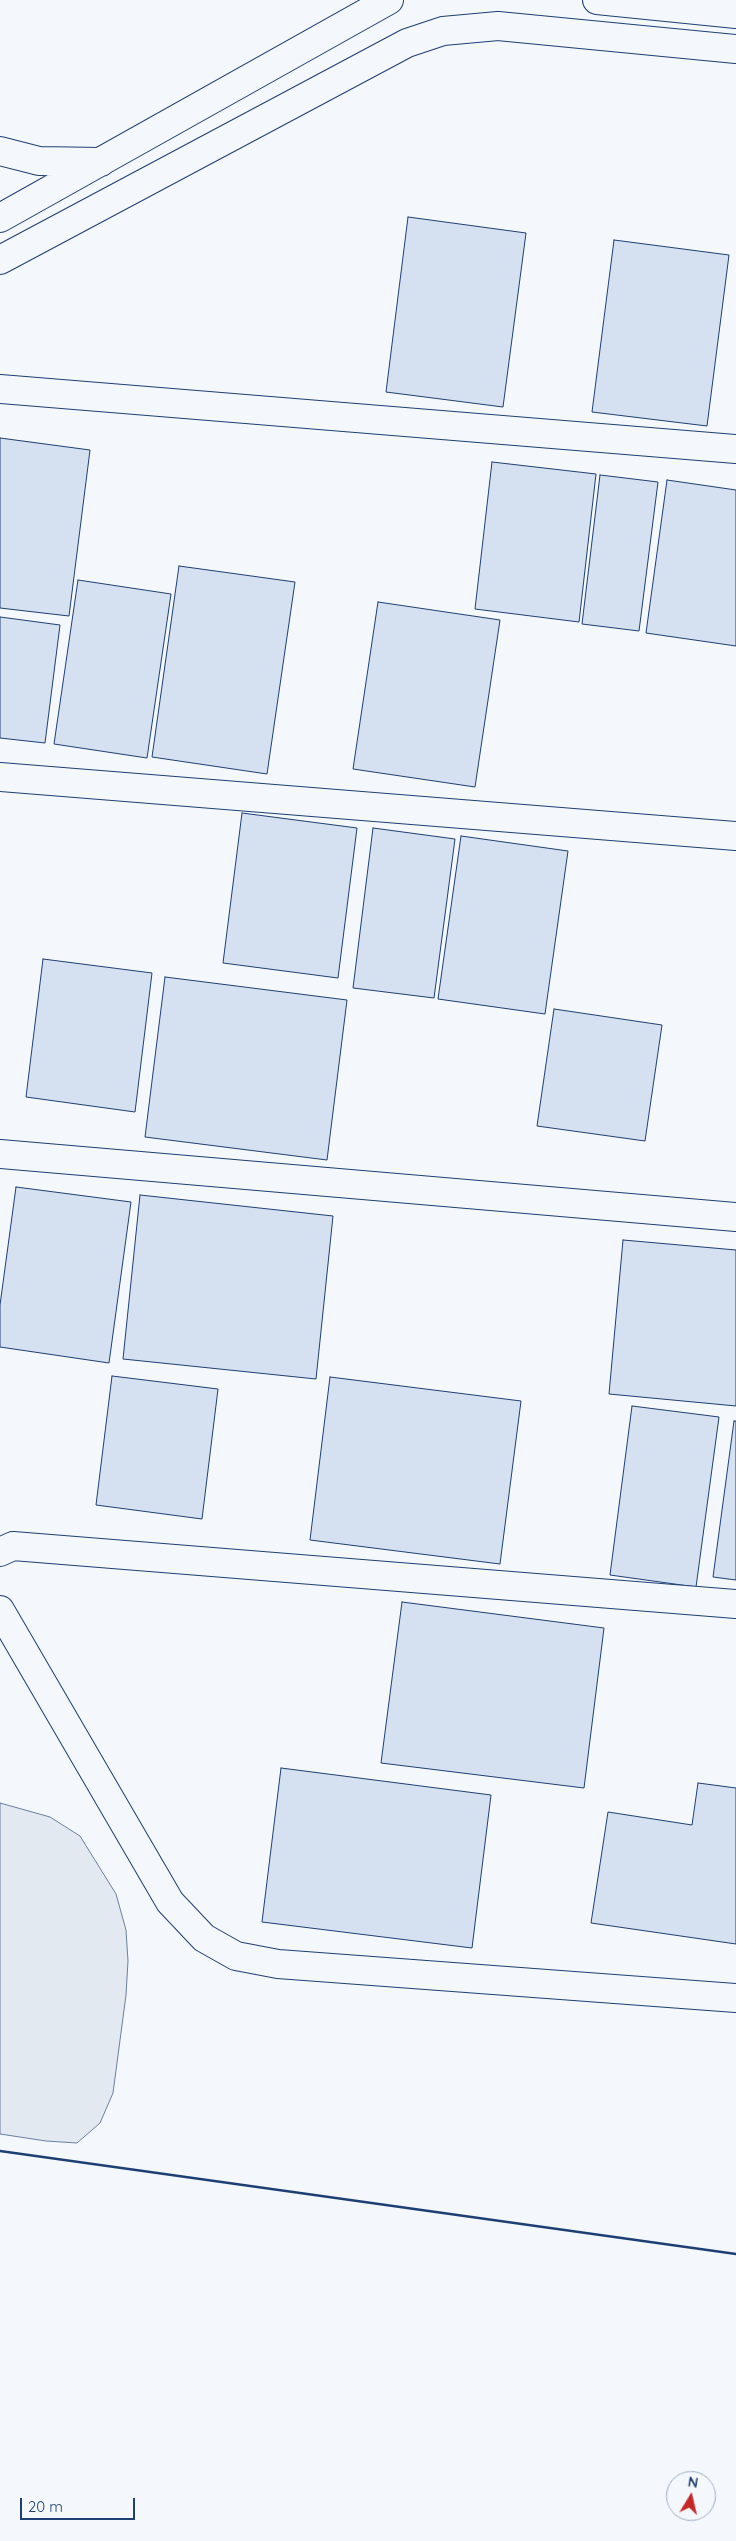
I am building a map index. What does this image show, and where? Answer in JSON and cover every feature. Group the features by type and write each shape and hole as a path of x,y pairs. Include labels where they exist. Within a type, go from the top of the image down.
{"street":[{"path":"0,218 388,0"},
{"path":"597,0 736,14"},
{"path":"0,260 407,43 443,31 498,26 736,49"},
{"path":"0,151 39,162 102,162"},
{"path":"0,389 736,449"},
{"path":"0,777 736,836"},
{"path":"0,1154 736,1217"},
{"path":"0,1552 13,1546 736,1604"},
{"path":"0,1610 170,1902 204,1938 236,1956 278,1964 736,1998"}],"shaded area":[{"path":"0,1803 50,1817 80,1836 116,1894 126,1930 128,1961 126,1995 113,2093 100,2123 77,2143 46,2141 0,2134"}],"building":[{"path":"408,217 526,233 503,407 386,392"},
{"path":"614,240 729,255 707,426 592,412"},
{"path":"0,438 90,450 69,616 0,608"},
{"path":"492,462 596,474 579,622 475,609"},
{"path":"600,475 658,482 639,631 582,624"},
{"path":"667,480 736,490 736,646 646,633"},
{"path":"179,566 295,582 267,774 152,757"},
{"path":"78,580 171,594 147,758 54,744"},
{"path":"378,602 500,620 475,787 353,769"},
{"path":"0,617 60,625 45,743 0,738"},
{"path":"242,813 357,828 338,978 223,963"},
{"path":"373,828 455,839 434,998 353,988"},
{"path":"461,836 568,851 545,1014 438,999"},
{"path":"43,959 152,973 135,1112 26,1097"},
{"path":"165,977 347,1000 327,1160 145,1137"},
{"path":"554,1009 662,1025 645,1141 537,1126"},
{"path":"16,1187 131,1202 109,1363 0,1347 0,1305"},
{"path":"140,1195 333,1216 316,1379 123,1359"},
{"path":"623,1240 736,1250 736,1406 609,1394"},
{"path":"112,1376 218,1389 202,1519 96,1505"},
{"path":"330,1377 521,1401 500,1564 310,1540"},
{"path":"632,1406 719,1417 696,1587 610,1575"},
{"path":"734,1421 736,1421 736,1580 713,1577"},
{"path":"402,1602 604,1628 584,1788 381,1763"},
{"path":"281,1768 491,1795 472,1948 262,1922"},
{"path":"698,1783 736,1788 736,1944 591,1923 608,1812 692,1825"}],"wall":[{"path":"0,2151 736,2254"}]}
